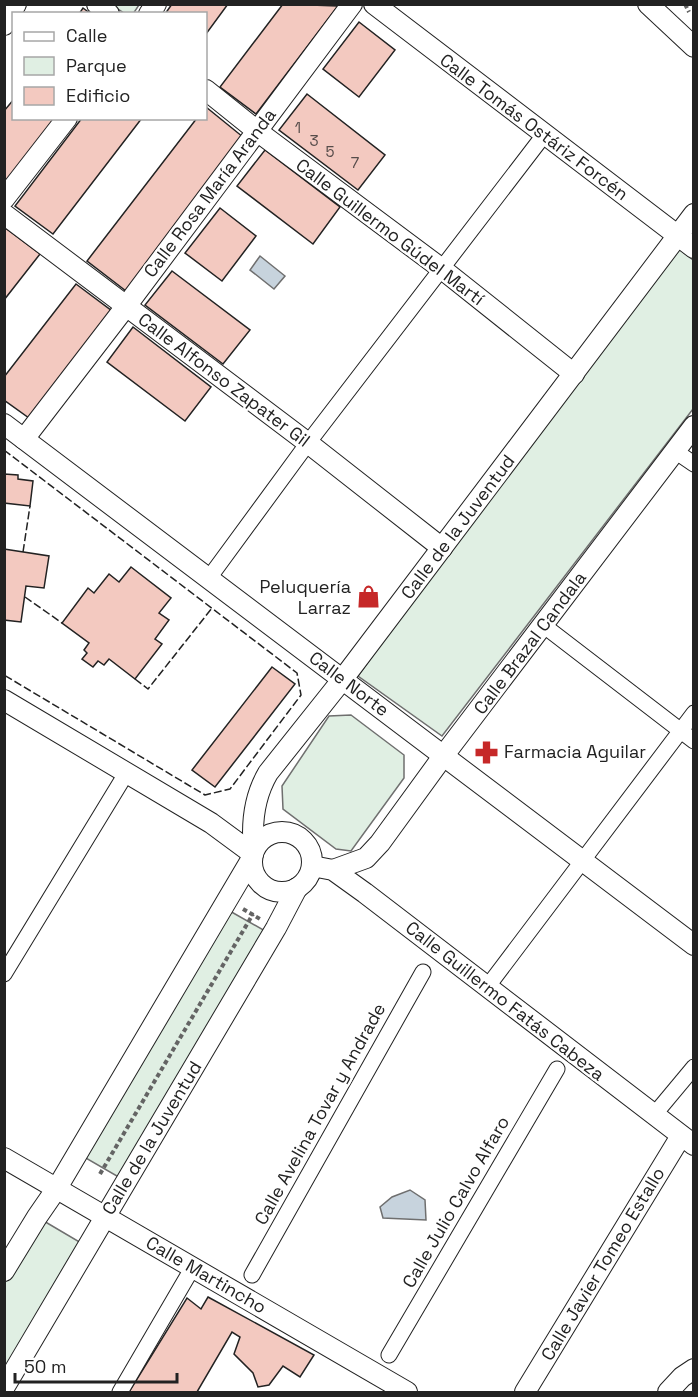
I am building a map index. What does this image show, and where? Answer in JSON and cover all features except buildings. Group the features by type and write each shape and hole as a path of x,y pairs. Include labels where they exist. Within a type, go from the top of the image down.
{"street":[{"path":"4,25 16,4"},
{"name":"Calle Rosa María Aranda","path":"24,438 127,305 352,4"},
{"name":"Calle Tomás Ostáriz Forcén","path":"374,4 693,248"},
{"path":"648,4 690,31"},
{"name":"Calle Guillermo Gúdel Martí","path":"207,91 257,131 442,269 574,374"},
{"path":"4,199 65,120"},
{"path":"209,578 308,443 544,135"},
{"name":"Calle Alfonso Zapater Gil","path":"4,214 308,443 442,548"},
{"name":"Calle de la Juventud","path":"253,854 253,823 261,784 268,773 342,680 693,214"},
{"name":"Calle Norte","path":"4,424 693,945"},
{"name":"Calle Brazal Candala","path":"333,870 366,858 381,843 444,755 693,426"},
{"path":"675,451 693,464"},
{"path":"543,625 693,741"},
{"path":"4,700 218,827 253,854 255,875 266,887 282,892 297,888 307,879 312,866 310,851 306,844 294,834 279,832 264,838 253,854 229,900 75,1158 4,1272"},
{"path":"488,986 693,713"},
{"path":"4,974 127,772"},
{"path":"365,893 366,858"},
{"name":"Calle Guillermo Fatás Cabeza","path":"312,866 333,870 365,893 687,1140"},
{"name":"Calle de la Juventud","path":"4,1388 276,928 297,888"},
{"name":"Calle Avelina Tovar y Andrade","path":"252,1275 423,972"},
{"path":"654,1115 693,1067"},
{"name":"Calle Julio Calvo Alfaro","path":"389,1355 557,1068"},
{"name":"Calle Javier Tomeo Estallo","path":"525,1392 687,1140"},
{"name":"Calle Martincho","path":"4,1158 407,1392"},
{"path":"120,1392 193,1268"},
{"path":"668,1392 682,1377 693,1370"},
{"path":"690,1392 690,1381 693,1374"}],"path":[{"path":"685,4 690,31"},
{"path":"229,900 276,928"},
{"path":"100,1174 253,914"},
{"path":"75,1158 123,1188"}],"green space":[{"path":"112,5 139,5 134,12 122,12"},
{"path":"678,248 693,260 693,409 442,736 358,676 574,374"},
{"path":"351,715 404,755 404,778 351,851 336,849 283,809 282,786 329,716"},
{"path":"228,910 267,932 122,1179 84,1157"},
{"path":"37,1217 88,1247 5,1387 5,1271"}],"shaded area":[{"path":"260,256 285,276 274,289 250,270"},
{"path":"410,1190 425,1200 426,1220 383,1218 380,1207 392,1197"}],"fence":[{"path":"4,450 297,673 301,695 230,789 205,795 4,675"},
{"path":"23,552 30,506"},
{"path":"25,597 62,623"},
{"path":"135,679 148,689 212,608"}],"place":[{"name":"Peluquería Larraz","path":"369,597"},
{"name":"Farmacia Aguilar","path":"486,752"}]}
